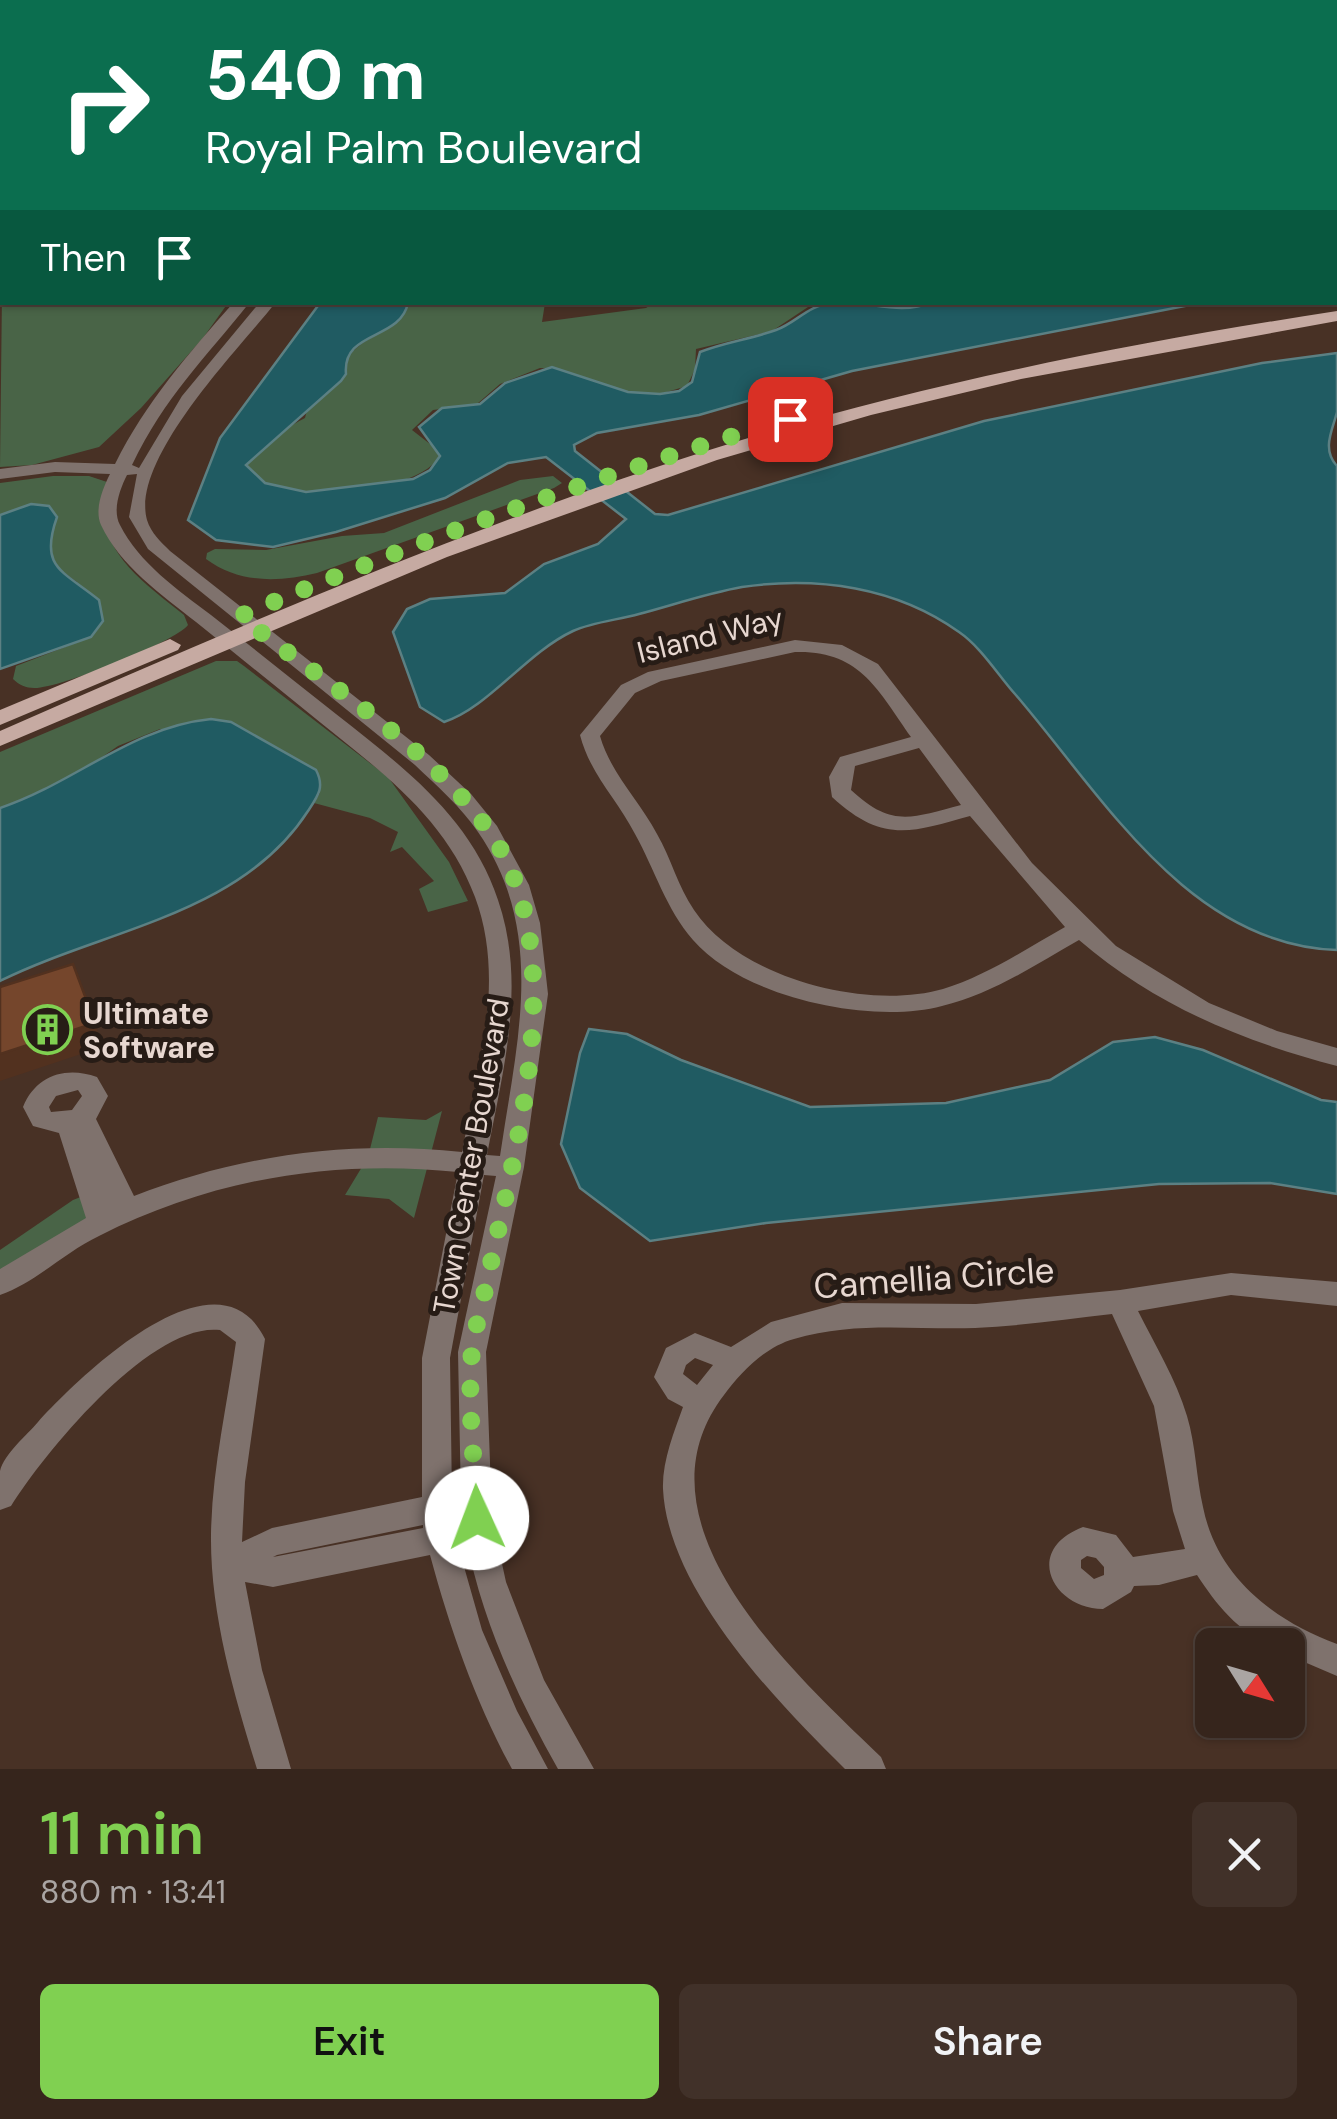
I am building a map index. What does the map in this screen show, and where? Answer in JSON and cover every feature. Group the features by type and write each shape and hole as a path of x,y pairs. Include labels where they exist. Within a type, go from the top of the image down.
{"main road":[{"path":"0,718 220,633 442,534 577,494 862,398 991,366 1325,305"},
{"path":"618,480 1006,376 1202,336 1337,316"},
{"path":"0,739 220,633"}],"street":[{"path":"118,472 146,418 240,305"},
{"path":"0,474 55,466 145,473 202,380 266,305"},
{"path":"0,483 118,472"},
{"name":"Town Center Boulevard","path":"118,472 106,510 115,538 129,556 407,781 451,829 486,896 500,947 500,1018 436,1358 438,1522 466,1630 504,1723 532,1769"},
{"name":"Town Center Boulevard","path":"145,473 137,510 147,538 409,748 463,799 489,831 518,886 529,923 536,994 511,1167 472,1352 477,1518 490,1582 531,1690 577,1769"},
{"name":"Island Way","path":"1081,928 1013,966 922,1002 862,1000 790,988 749,970 710,943 687,918 644,829 594,757 590,734 628,689 655,676 795,646 818,645 855,656 871,668 1028,873 1081,928 1126,964 1220,1017 1337,1057"},
{"path":"926,739 847,762 840,777 840,792 863,816 900,826 978,807"},
{"path":"486,896 518,886"},
{"path":"100,1220 76,1120 126,1208"},
{"path":"0,1284 42,1253 100,1220 237,1172 368,1156 511,1167"},
{"name":"Camellia Circle","path":"869,1769 798,1700 736,1628 692,1546 678,1489 684,1446 700,1402 734,1361 782,1330 842,1315 976,1316 1120,1302 1231,1284 1337,1294"},
{"path":"1120,1302 1169,1406 1182,1459 1188,1512 1204,1559 1225,1592 1251,1614 1300,1646 1337,1660"},
{"path":"0,1496 59,1416 122,1361 164,1333 190,1322 211,1316 238,1324 251,1339 232,1457 228,1566 238,1638 274,1769"},
{"path":"700,1402 678,1390 668,1377 670,1361 682,1349 695,1345 734,1361"},
{"path":"228,1566 272,1542 477,1518"},
{"path":"1122,1572 1159,1570 1204,1559"}],"green space":[{"path":"2,305 227,305 141,408 99,447 32,465 0,467"},
{"path":"408,305 545,305 542,322 646,308 923,305 904,312 879,307 808,307 772,331 696,349 695,369 687,386 660,394 628,392 559,369 540,368 500,384 477,404 433,410 412,430 440,456 427,469 384,486 303,491 261,484 242,470 271,441 305,418 307,410 341,382 344,376 340,370 358,347 396,323"},
{"path":"89,476 107,482 105,525 112,542 135,574 184,615 188,625 162,642 115,663 66,681 31,688 13,679 16,666 91,637 77,582 52,564 47,544 57,517 31,504 0,515 0,483"},
{"path":"553,476 562,483 554,488 317,573 260,579 232,573 206,559 207,553 215,549 266,550 342,536 384,533 520,480"},
{"path":"216,661 237,661 388,777 449,862 468,901 428,912 419,889 434,881 402,847 390,852 398,832 370,818 314,803 320,793 160,729 118,746 69,780 0,808 0,752"},
{"path":"442,1111 414,1218 389,1199 345,1195 368,1157 378,1117 426,1120"},
{"path":"91,1193 126,1208 0,1284 0,1250 73,1200"}],"water":[{"path":"319,305 407,305 394,324 353,350 341,381 246,465 265,483 306,492 413,479 430,470 440,456 419,427 442,408 480,404 505,383 552,367 628,392 679,391 692,382 700,352 776,330 816,307 1190,305 852,371 699,415 597,433 574,445 575,451 655,514 668,515 984,421 1262,363 1337,353 1337,412 1329,446 1337,466 1337,950 1284,942 1236,922 1193,893 1116,818 975,645 935,617 883,595 827,585 771,584 742,587 589,625 556,641 476,705 444,722 420,707 393,632 407,609 430,599 505,593 544,564 598,544 626,519 546,457 508,463 445,498 273,547 216,540 188,520 220,438"},
{"path":"31,504 49,506 57,517 52,534 53,558 65,574 99,600 103,621 91,637 0,669 0,515"},
{"path":"211,719 231,722 316,770 320,781 317,796 280,846 209,897 0,981 0,808 155,733"},
{"path":"589,1029 627,1034 681,1060 810,1107 946,1103 1050,1080 1113,1042 1155,1037 1203,1050 1321,1100 1337,1102 1337,1194 1270,1183 1159,1184 766,1223 650,1241 580,1188 561,1144 580,1053"}],"building":[{"path":"73,964 95,1023 0,1054 0,987"}],"place":[{"name":"Ultimate Software","path":"48,1030"}],"route":[{"path":"477,1518 472,1352 511,1167 533,1025 536,994 529,923 518,886 489,831 463,799 368,714 240,616 442,534 682,451 790,419"}]}
